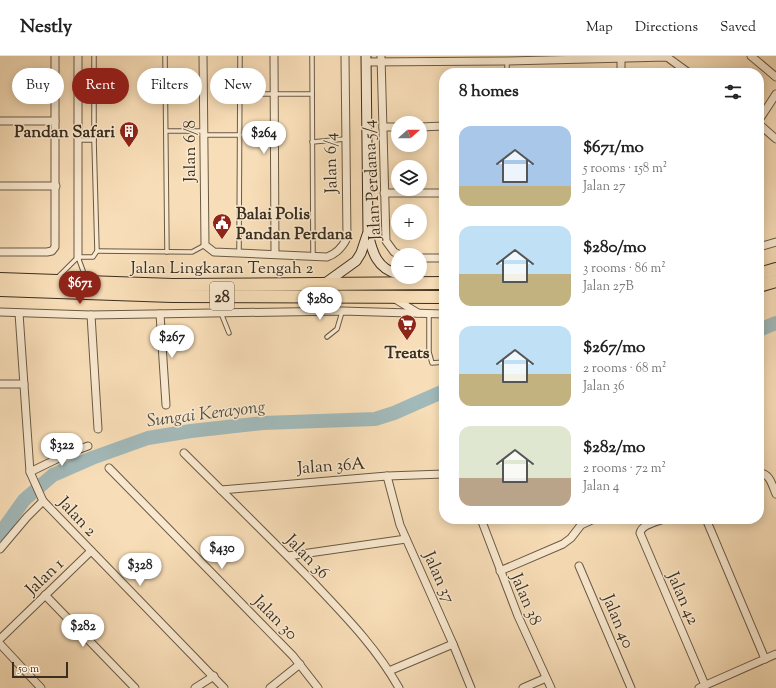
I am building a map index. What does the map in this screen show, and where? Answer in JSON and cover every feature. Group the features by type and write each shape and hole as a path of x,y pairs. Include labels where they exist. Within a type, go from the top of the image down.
{"highway":[{"path":"764,273 776,269"},
{"name":"Jalan Lingkaran Tengah 2","path":"0,279 173,285 439,283"},
{"path":"764,285 776,281"},
{"name":"Jalan Lingkaran Tengah 2","path":"0,290 172,296 439,297"}],"street":[{"path":"0,252 47,252 52,251 55,247 56,56"},
{"path":"78,56 78,68"},
{"name":"Jalan 6/8","path":"203,56 205,246"},
{"path":"274,56 275,254"},
{"name":"Jalan 6/4","path":"205,246 214,252 313,256 332,255 344,243 347,238 345,56"},
{"path":"751,56 776,77"},
{"path":"391,271 377,261 371,250 368,233 366,59 483,59 507,61 667,57 682,68"},
{"name":"Jalan Perdana 5/4","path":"381,59 386,241 392,248"},
{"path":"621,59 621,68"},
{"path":"764,114 768,109 768,106 775,98"},
{"path":"78,104 78,257"},
{"path":"764,107 768,106"},
{"path":"0,121 55,121"},
{"path":"427,127 439,126"},
{"path":"383,127 391,127"},
{"path":"764,128 776,139"},
{"path":"0,186 56,186"},
{"path":"384,193 439,193"},
{"path":"324,284 356,261 361,253 368,233"},
{"path":"764,246 776,242"},
{"path":"427,258 439,258"},
{"path":"427,280 439,283"},
{"path":"392,298 420,314"},
{"path":"0,312 19,314 91,315 342,311 439,314"},
{"name":"Jalan 2","path":"19,314 31,475 42,498 91,551 224,688"},
{"path":"160,314 166,405"},
{"path":"91,315 98,429"},
{"path":"0,384 24,384"},
{"path":"31,475 69,453 88,446"},
{"name":"Jalan 36","path":"184,453 288,556 364,636 399,688"},
{"name":"Jalan 30","path":"108,468 300,664 318,688"},
{"name":"Jalan 36A","path":"221,490 387,476 439,474"},
{"path":"764,474 768,476 776,494"},
{"name":"Jalan 37","path":"387,476 395,512 471,688"},
{"path":"0,549 42,498"},
{"name":"Jalan 38","path":"483,524 518,616 551,688"},
{"path":"500,571 563,544 571,538 583,524"},
{"name":"Jalan 42","path":"651,524 640,530 642,542 702,686"},
{"path":"708,524 765,659"},
{"path":"288,556 406,539"},
{"name":"Jalan 1","path":"0,639 91,551"},
{"name":"Jalan 40","path":"579,566 631,688"},
{"path":"45,595 135,688"},
{"path":"0,644 41,688"},
{"path":"389,671 453,644"},
{"path":"702,686 776,654"},
{"path":"270,688 300,664"},
{"path":"195,688 214,676"},
{"path":"523,688 546,678"}],"lane":[{"path":"94,56 94,68"},
{"path":"165,56 167,252"},
{"path":"240,56 240,68"},
{"path":"312,56 313,256"},
{"path":"507,61 507,68"},
{"path":"266,94 312,94"},
{"path":"52,282 78,257 93,257 97,251 94,104"},
{"path":"239,254 240,104"},
{"path":"166,131 240,135"},
{"path":"312,142 345,139"},
{"path":"77,140 94,140"},
{"path":"97,251 192,252 205,246"},
{"path":"78,257 87,282"},
{"path":"327,337 337,329 342,311"},
{"path":"221,313 229,333"},
{"path":"430,314 429,352 432,363 439,362"}],"waterway":[{"name":"Sungai Kerayong","path":"764,328 776,323"},
{"name":"Sungai Kerayong","path":"0,534 24,500 53,475 92,458 148,438 191,431 263,423 375,419 394,413 439,393"}],"place":[{"name":"Pandan Safari","path":"129,148"},
{"name":"Balai Polis Pandan Perdana","path":"222,240"},
{"name":"Treats","path":"407,341"}]}
